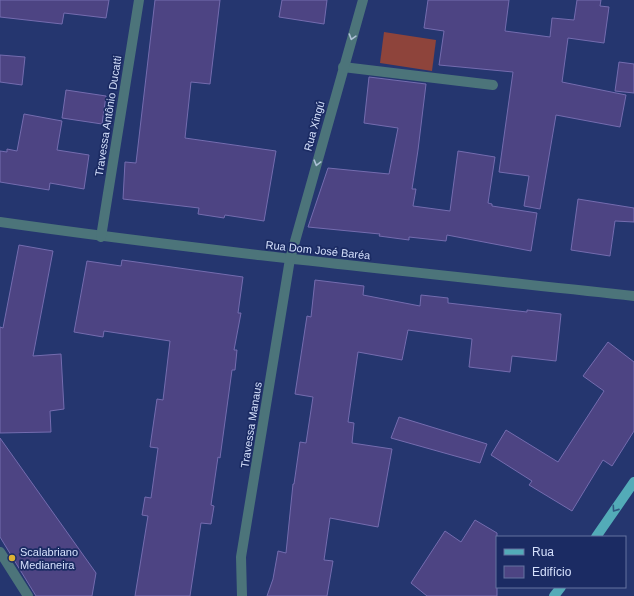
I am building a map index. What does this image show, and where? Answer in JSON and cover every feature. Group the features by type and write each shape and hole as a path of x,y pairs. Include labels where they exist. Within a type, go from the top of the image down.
{"main road":[{"path":"597,536 634,482"},
{"path":"554,596 560,588"}],"street":[{"name":"Travessa Antônio Ducatti","path":"101,236 139,0"},
{"name":"Rua Xingú","path":"290,259 343,66 363,0"},
{"path":"343,66 493,85"},
{"name":"Rua Dom José Baréa","path":"0,222 290,259 634,296"},
{"name":"Travessa Manaus","path":"242,596 241,557 290,259"},
{"path":"0,552 28,596"}],"shaded area":[{"path":"384,32 436,40 432,71 380,63"}],"building":[{"path":"0,0 109,0 106,18 64,13 62,24 0,17"},
{"path":"155,0 220,0 210,84 191,82 185,138 276,151 264,221 225,215 224,218 198,214 199,208 123,199 125,162 136,163"},
{"path":"282,0 327,0 324,24 279,17"},
{"path":"428,0 509,0 505,31 550,37 552,18 574,20 577,0 601,0 600,6 609,7 604,43 568,38 562,82 626,95 620,127 556,115 540,209 524,206 529,176 499,172 513,72 439,65 444,31 424,28"},
{"path":"0,55 25,57 22,85 0,82"},
{"path":"619,62 634,64 634,93 615,91"},
{"path":"369,77 426,84 412,189 416,189 413,206 450,211 458,151 495,157 488,203 492,204 492,206 537,213 531,251 447,235 446,241 409,237 409,240 379,236 380,234 308,227 328,168 389,174 398,128 364,123"},
{"path":"66,90 106,96 102,124 62,118"},
{"path":"24,114 62,121 57,150 89,155 84,189 50,183 49,190 0,182 0,151 7,152 7,149 17,151"},
{"path":"578,199 634,208 634,222 615,221 610,256 571,250"},
{"path":"19,245 53,251 33,356 61,354 64,409 50,411 51,432 0,433 0,327 3,328"},
{"path":"122,260 243,277 238,313 241,313 234,350 237,350 235,370 232,370 220,458 218,457 211,505 214,506 211,524 201,523 190,596 135,596 148,516 142,515 145,497 151,498 158,448 150,447 157,399 163,400 170,341 104,331 103,337 74,332 87,261 121,266"},
{"path":"315,280 364,286 363,295 420,306 421,295 448,298 448,303 527,312 527,310 561,314 556,361 512,356 510,372 469,367 472,339 408,330 402,360 358,352 348,422 354,423 352,443 392,449 378,527 330,518 324,560 333,561 327,596 267,596 273,579 278,551 286,553 293,484 300,442 306,443 313,397 295,394 307,316 311,317"},
{"path":"608,342 634,362 634,431 612,466 603,460 572,511 529,485 532,481 491,455 506,430 558,462 604,391 583,376"},
{"path":"399,417 487,444 480,463 391,438"},
{"path":"0,438 96,573 92,596 36,596 0,537"},
{"path":"475,520 497,533 497,596 427,596 411,583 445,531 461,542"}],"place":[{"name":"Scalabriano Medianeira","path":"12,558"}]}
